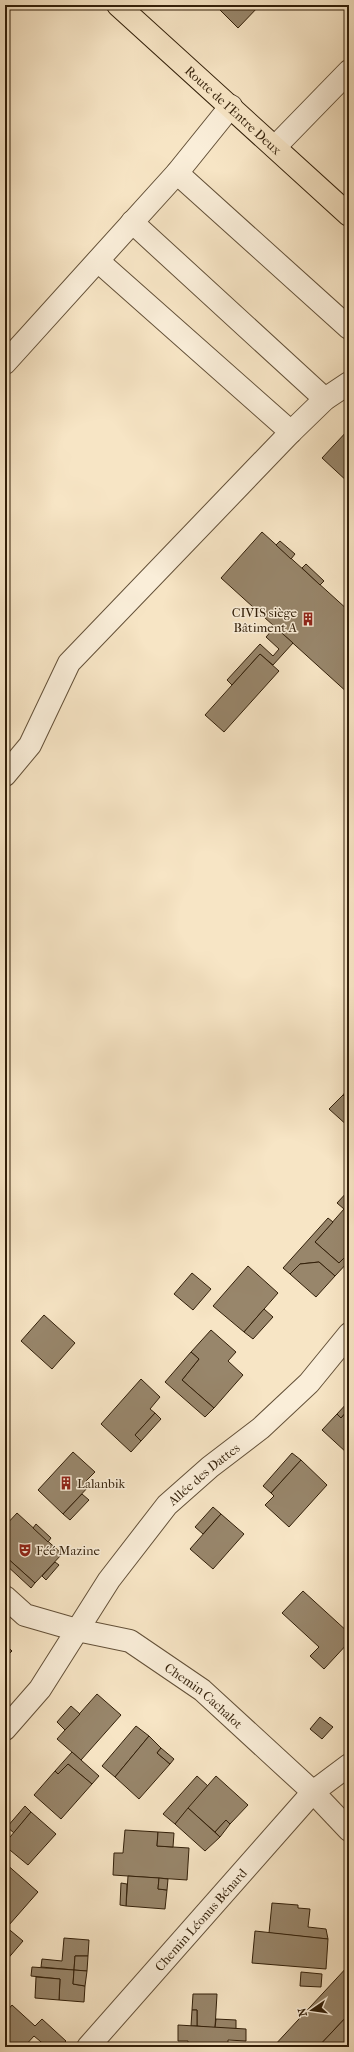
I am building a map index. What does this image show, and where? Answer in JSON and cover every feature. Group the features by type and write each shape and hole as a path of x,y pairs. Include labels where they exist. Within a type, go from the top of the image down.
{"main road":[{"name":"Route de l'Entre Deux","path":"118,5 231,106 349,215"}],"street":[{"path":"275,146 349,72"},
{"path":"5,363 177,173 231,106"},
{"path":"177,173 349,328"},
{"path":"132,222 325,399"},
{"path":"98,261 291,432"},
{"path":"5,775 30,745 69,663 291,432 325,399 349,383"},
{"name":"Allée des Dattes","path":"5,1729 40,1689 109,1580 167,1505 210,1467 261,1428 309,1383 349,1334"},
{"name":"Chemin Cachalot","path":"5,1597 25,1615 77,1630 130,1641 202,1690 313,1792 349,1830"},
{"path":"313,1792 349,1765"},
{"name":"Chemin Léonus Bénard","path":"88,2047 313,1792"}],"building":[{"path":"215,5 260,5 238,28"},
{"path":"349,429 349,483 322,458"},
{"name":"CIVIS siège Bâtiment A","path":"262,532 349,611 349,694 221,578"},
{"path":"280,541 295,554 291,559 276,545"},
{"path":"306,564 324,581 320,585 302,568"},
{"path":"275,627 293,643 273,665 260,654 232,685 227,680 260,644 273,656 279,649 266,637"},
{"path":"260,654 279,671 224,732 205,715"},
{"path":"349,1087 349,1101 343,1095"},
{"path":"343,1095 349,1101 349,1127 329,1109"},
{"path":"349,1190 349,1204 344,1209 337,1203"},
{"path":"344,1209 349,1214 349,1253 339,1263 315,1242"},
{"path":"328,1218 333,1222 315,1242 339,1263 349,1253 349,1261 335,1276 319,1262 300,1264 290,1274 283,1268"},
{"path":"319,1262 335,1276 316,1297 290,1274 300,1264"},
{"path":"248,1266 278,1293 244,1332 213,1306"},
{"path":"192,1273 211,1289 193,1310 174,1294"},
{"path":"264,1309 273,1317 253,1339 244,1332"},
{"path":"44,1315 75,1343 52,1369 21,1341"},
{"path":"211,1330 236,1352 228,1361 243,1375 214,1408 182,1380 199,1359 191,1352"},
{"path":"191,1352 199,1359 182,1380 214,1408 205,1417 165,1382"},
{"path":"141,1379 160,1397 150,1409 155,1413 135,1435 141,1441 131,1452 101,1424"},
{"path":"349,1401 349,1409 341,1418 337,1414"},
{"path":"349,1409 349,1450 347,1453 322,1430 337,1414 341,1418"},
{"path":"155,1413 161,1419 141,1441 135,1435"},
{"name":"Lalanbik","path":"73,1452 95,1472 86,1481 90,1485 63,1514 38,1490"},
{"path":"292,1453 301,1460 271,1493 263,1486"},
{"path":"301,1460 327,1485 289,1527 265,1505 274,1496 271,1493"},
{"path":"82,1494 89,1500 70,1520 63,1514"},
{"path":"213,1507 221,1514 203,1534 195,1527"},
{"path":"17,1513 62,1554 35,1583 5,1556 5,1526"},
{"path":"221,1514 244,1534 213,1569 190,1549"},
{"path":"36,1524 51,1538 48,1542 33,1528"},
{"path":"5,1556 35,1583 31,1588 5,1564"},
{"path":"55,1562 59,1565 46,1580 42,1576"},
{"path":"303,1591 349,1633 349,1642 324,1669 310,1656 319,1647 282,1613"},
{"path":"5,1644 12,1651 5,1658"},
{"path":"97,1694 121,1715 81,1760 57,1739"},
{"path":"71,1706 80,1714 65,1730 57,1722"},
{"path":"320,1717 333,1727 322,1739 310,1729"},
{"path":"136,1726 149,1736 115,1777 102,1766"},
{"path":"149,1736 161,1748 157,1753 170,1764 139,1799 115,1777"},
{"path":"161,1748 174,1759 170,1764 157,1753"},
{"path":"72,1752 99,1776 92,1784 68,1764 58,1774 55,1771"},
{"path":"68,1764 92,1784 61,1819 34,1795 55,1771 58,1774"},
{"path":"197,1776 208,1786 175,1824 163,1814"},
{"path":"216,1776 248,1805 230,1824 226,1820 215,1832 188,1808"},
{"path":"25,1806 31,1812 14,1833 7,1827"},
{"path":"188,1808 220,1837 205,1851 175,1824"},
{"path":"31,1812 56,1834 28,1865 5,1846 5,1843"},
{"path":"226,1820 230,1824 220,1837 215,1832"},
{"path":"125,1830 158,1832 157,1846 189,1848 187,1880 113,1875 114,1853 123,1853"},
{"path":"158,1832 174,1833 173,1847 157,1846"},
{"path":"5,1863 38,1892 9,1925 5,1921"},
{"path":"128,1876 159,1878 158,1889 167,1890 165,1909 126,1906"},
{"path":"159,1878 168,1879 167,1890 158,1889"},
{"path":"121,1883 127,1884 126,1906 120,1905"},
{"path":"272,1903 298,1905 298,1908 310,1909 308,1927 326,1929 328,1939 269,1933"},
{"path":"5,1926 23,1941 5,1962"},
{"path":"255,1931 328,1939 326,1969 252,1963"},
{"path":"64,1938 89,1940 88,1956 75,1956 74,1970 41,1967 42,1959 62,1961"},
{"path":"75,1956 88,1956 87,1971 74,1970"},
{"path":"349,1965 349,2014 318,2047 273,2047"},
{"path":"32,1967 74,1970 73,1984 85,1986 84,2002 59,2000 60,1979 31,1976"},
{"path":"74,1970 87,1971 85,1986 73,1984"},
{"path":"301,1972 322,1974 321,1987 300,1986"},
{"path":"36,1977 60,1979 59,2000 35,1998"},
{"path":"193,1994 217,1994 215,2028 197,2026 197,2010 192,2010"},
{"path":"12,2005 35,2026 42,2019 66,2041 60,2047 47,2047 34,2036 24,2047 5,2047 5,2013"},
{"path":"192,2010 197,2010 197,2026 191,2026"},
{"path":"349,2014 349,2047 318,2047"},
{"path":"216,2019 236,2020 236,2029 215,2028"},
{"path":"178,2025 246,2029 246,2041 228,2040 228,2047 188,2047 188,2041 178,2041"}],"place":[{"name":"CIVIS siège Bâtiment A","path":"308,619"},
{"name":"Lalanbik","path":"66,1483"},
{"name":"Féé Mazine","path":"25,1550"}]}
